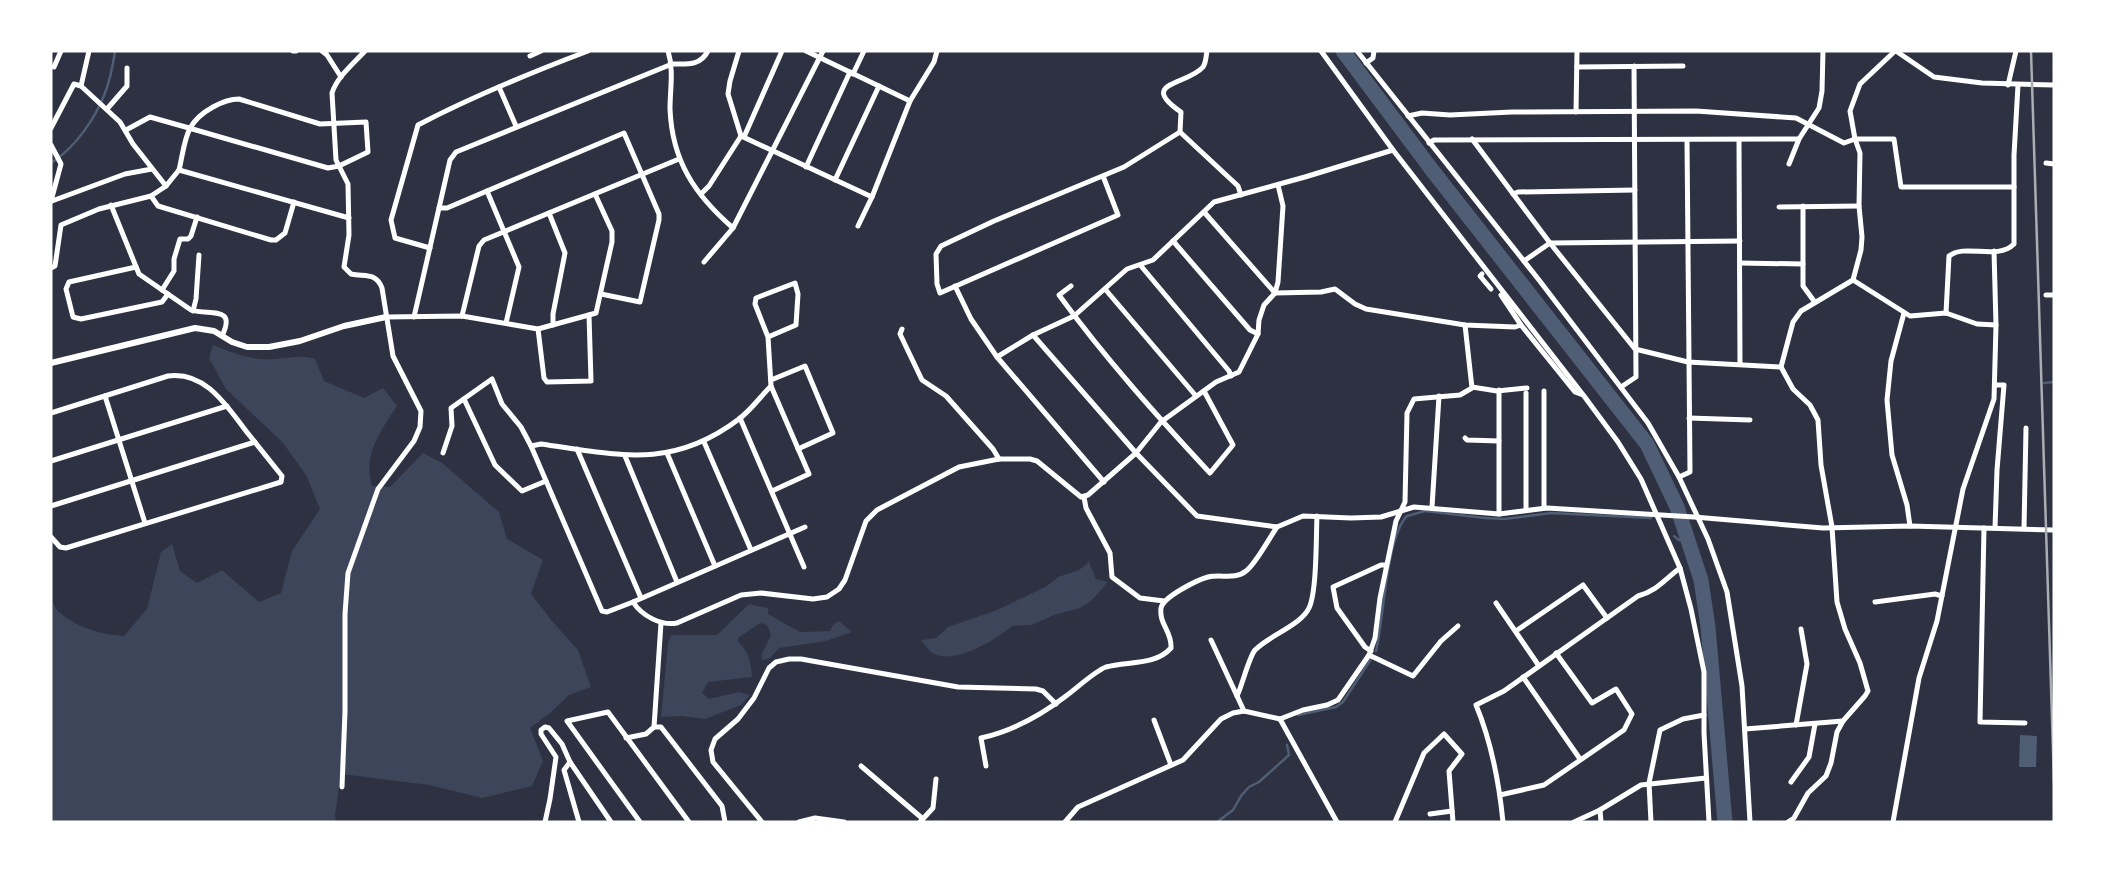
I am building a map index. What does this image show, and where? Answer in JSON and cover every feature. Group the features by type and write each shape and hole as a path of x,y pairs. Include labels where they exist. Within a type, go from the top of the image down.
{"street":[{"path":"54,67 61,51"},
{"path":"81,86 88,51"},
{"path":"322,51 327,55 342,77"},
{"path":"342,786 345,712 345,614 348,573 378,489 414,441 422,419 421,411 392,356 382,288 379,280 374,276 351,274 344,267 349,218 348,184 336,160 332,94 334,86 365,51"},
{"path":"530,56 541,51"},
{"path":"430,248 395,238 391,220 418,125 462,102 588,51"},
{"path":"668,51 672,64 670,109 675,149 684,169 712,210 734,228"},
{"path":"414,316 450,160 456,152 672,64 696,63 704,59 708,51"},
{"path":"739,51 728,94 742,136 872,197"},
{"path":"701,194 709,186 742,136 782,51"},
{"path":"806,51 910,101"},
{"path":"704,262 734,228 823,51"},
{"path":"806,167 864,51"},
{"path":"858,226 872,197 910,101 934,62 936,51"},
{"path":"1206,51 1205,65 1196,74 1168,84 1164,89 1166,102 1181,112 1180,132 1238,186 1241,195"},
{"path":"1321,51 1393,150 1618,442 1661,514 1680,568 1704,672 1706,778 1709,822"},
{"path":"1357,51 1524,262 1648,423 1679,477 1727,592 1742,686 1750,822"},
{"path":"1366,63 1373,58 1374,51"},
{"path":"1576,112 1577,51"},
{"path":"1790,164 1799,139 1819,108 1822,92 1823,51"},
{"path":"1788,822 1794,818 1808,794 1826,776 1831,763 1836,732 1868,691 1860,663 1837,602 1832,527 1821,465 1818,420 1810,405 1793,389 1782,366 1793,322 1801,311 1814,302 1838,291 1853,280 1862,243 1859,206 1860,153 1855,139 1850,112 1860,84 1896,51 1934,77 1982,84 2054,84"},
{"path":"2008,84 2016,51"},
{"path":"1621,388 1636,377 1634,66"},
{"path":"1577,67 1683,66"},
{"path":"106,110 127,86 127,68"},
{"path":"51,128 74,84 81,86 120,122 133,144 166,186"},
{"path":"1946,313 1950,256 1955,251 1994,251 2010,248 2014,244 2014,155 2018,85"},
{"path":"499,86 516,126"},
{"path":"836,180 879,86"},
{"path":"51,268 55,266 61,225 111,206 151,196 166,186 179,170 189,128 198,116 229,99 239,99 320,124 366,122 368,152 339,166 328,168 189,128 150,117 126,130"},
{"path":"1408,116 1422,114 1450,116 1512,112 1696,111 1796,118 1808,126 1844,143 1855,139 1894,139 1901,187 2014,187"},
{"path":"1103,176 1118,215 940,293 937,284 936,254 942,246 994,221 1124,167 1180,132"},
{"path":"439,208 447,208 624,133 659,214 640,302 601,294"},
{"path":"1429,143 1434,140 1472,139 1799,139"},
{"path":"1472,139 1550,243 1635,349 1688,362 1782,366"},
{"path":"1679,477 1690,472 1687,140"},
{"path":"1739,140 1740,364"},
{"path":"51,201 61,164 53,148"},
{"path":"997,358 1033,335 1074,316 1127,269 1141,266 1153,260 1214,202 1278,185 1393,150"},
{"path":"462,316 479,246 484,240 679,159"},
{"path":"2046,163 2054,164"},
{"path":"51,201 124,174 152,169"},
{"path":"179,170 349,218"},
{"path":"1084,497 1136,454 1161,422 1216,382 1239,372 1258,334 1259,320 1264,305 1275,293 1278,282 1283,206 1278,185"},
{"path":"1513,194 1518,192 1635,190"},
{"path":"487,191 519,267 506,323"},
{"path":"51,363 196,328 214,331 247,347 268,347 300,340 344,326 386,317 462,316 538,329 596,313 612,242 612,232 595,194"},
{"path":"151,196 158,206 276,240 285,232 294,202"},
{"path":"111,206 139,274 193,311 218,313 224,316 227,320 227,326 222,336"},
{"path":"1803,206 1803,286 1814,302"},
{"path":"1779,207 1859,206"},
{"path":"1204,212 1275,293"},
{"path":"549,213 565,252 553,314 553,325"},
{"path":"162,290 174,271 174,259 180,239 188,239 191,236 197,217"},
{"path":"1173,241 1250,330 1258,334"},
{"path":"1524,262 1550,243 1740,241"},
{"path":"1893,822 1919,678 1937,621 1964,489 1994,400 1996,325 1994,251"},
{"path":"193,311 196,300 198,255"},
{"path":"1740,264 1803,264"},
{"path":"1141,266 1229,371 1231,376"},
{"path":"136,267 69,282 66,289 73,317 81,319 162,302 168,294"},
{"path":"1482,274 1480,276 1491,289"},
{"path":"1853,280 1910,316 1946,313 1977,324 1996,325"},
{"path":"1496,282 1494,284 1521,325 1575,392 1584,396"},
{"path":"768,338 796,325 798,294 795,283 756,298 755,304 768,338 771,383 809,474 772,491"},
{"path":"955,286 971,319 997,358 1104,482"},
{"path":"1071,286 1059,295 1074,316 1161,422 1210,473 1233,446 1204,391"},
{"path":"1105,289 1196,396"},
{"path":"1275,293 1321,292 1335,289 1366,310 1465,325 1516,327 1521,325"},
{"path":"2046,295 2054,295"},
{"path":"1904,312 1891,361 1887,400 1892,455 1907,505 1910,526"},
{"path":"538,329 544,378 547,382 591,381 589,315"},
{"path":"1465,325 1472,387"},
{"path":"902,329 900,334 922,380 946,396 993,449 999,459"},
{"path":"1033,335 1136,454 1197,516 1277,527 1303,516 1381,517 1414,507 1498,514 1544,508 1661,514 1832,527 1910,526 2054,530"},
{"path":"531,446 541,444 625,456 667,453 704,442 740,418 771,383 805,366 833,433 798,449"},
{"path":"51,413 168,376 180,375 192,378 220,397 282,476 281,482 66,548 60,547 51,537"},
{"path":"443,453 452,426 451,408 492,379 502,404 521,427 531,446 602,611 607,612 633,602 805,527"},
{"path":"1995,385 2004,385 1997,470 1995,528"},
{"path":"1065,822 1078,807 1183,760 1221,719 1232,713 1244,711 1280,719 1303,710 1328,705 1338,700 1370,653 1375,638 1386,565 1396,521 1405,502 1407,413 1414,399 1460,395 1472,387 1526,391 1526,510"},
{"path":"1498,514 1499,390"},
{"path":"1544,391 1544,508"},
{"path":"105,396 145,523"},
{"path":"1432,507 1439,396"},
{"path":"464,399 495,465 522,492 546,481"},
{"path":"51,461 227,406"},
{"path":"740,418 804,567"},
{"path":"1689,418 1750,420"},
{"path":"2024,529 2026,428"},
{"path":"1466,438 1467,440 1499,441"},
{"path":"51,506 255,442"},
{"path":"704,442 752,550"},
{"path":"577,449 641,598"},
{"path":"667,453 715,566"},
{"path":"625,456 677,582"},
{"path":"633,602 639,611 666,625 677,623 741,594 761,593 813,598 827,597 839,589 845,580 866,521 877,510 959,467 999,459 1030,458 1037,461 1081,497 1084,497"},
{"path":"1084,497 1086,508 1110,553 1112,577 1140,598 1164,601"},
{"path":"1237,696 1254,651 1280,630 1300,620 1310,608 1313,594 1317,516"},
{"path":"986,766 980,738 1002,733 1056,704 1103,669 1137,664 1166,654 1171,648 1172,638 1161,616 1161,607 1164,601 1169,596 1208,577 1236,576 1247,571 1277,527"},
{"path":"1984,528 1980,722 2025,723"},
{"path":"1386,565 1382,565 1333,587 1337,608 1370,653 1412,676 1441,641 1458,626"},
{"path":"1504,822 1485,729 1476,705 1504,691 1638,596 1651,593 1680,568"},
{"path":"1516,631 1582,585 1607,618"},
{"path":"1875,602 1935,594 1942,596"},
{"path":"1496,603 1539,666"},
{"path":"654,727 661,622"},
{"path":"1796,725 1807,664 1801,629"},
{"path":"1211,640 1244,711"},
{"path":"1500,795 1544,785 1624,730 1632,714 1616,689 1592,703 1556,653"},
{"path":"762,822 713,762 711,750 716,739 738,719 754,698 769,668 776,662 801,659 958,687 1036,688 1043,691 1056,704"},
{"path":"1522,677 1580,759"},
{"path":"640,822 567,721 608,712 689,822"},
{"path":"1651,822 1649,783 1660,730 1683,719 1704,715"},
{"path":"1280,719 1337,822"},
{"path":"1154,720 1171,765"},
{"path":"1745,729 1843,722"},
{"path":"1790,782 1810,757 1815,724"},
{"path":"626,738 646,734 654,727 661,727 722,806 725,822"},
{"path":"545,822 556,757 541,734 541,730 549,728 562,744 570,762 612,822"},
{"path":"1395,822 1424,752 1444,734 1462,754 1449,771 1454,822"},
{"path":"570,762 564,770 578,822"},
{"path":"861,766 922,820 933,808 936,779"},
{"path":"1574,822 1600,810 1641,785 1706,778"},
{"path":"1430,814 1452,810"},
{"path":"1600,810 1601,822"},
{"path":"800,822 815,818 844,822"}],"shaded area":[{"path":"213,345 237,354 255,358 308,357 315,359 324,381 364,398 383,388 397,406 379,434 371,453 370,474 372,486 390,487 423,453 442,463 499,512 507,539 543,560 531,594 578,650 591,687 569,695 530,728 543,761 532,786 482,798 429,785 341,774 335,815 336,822 51,822 51,598 58,611 73,622 98,632 124,636 147,609 161,552 172,544 180,571 197,583 222,570 259,602 281,593 292,551 320,509 306,475 283,443 226,389 209,358"},
{"path":"1088,560 1096,579 1108,582 1091,601 1080,608 1054,615 1032,625 1012,626 996,638 962,654 940,656 931,652 921,640 936,638 948,627 997,610 1047,586 1058,577 1079,570 1087,564"},
{"path":"749,604 768,608 768,614 800,632 830,631 833,625 839,621 852,632 826,641 779,648 770,658 763,660 761,656 771,635 767,625 760,623 738,638 738,642 745,649 749,658 752,677 708,682 702,693 709,699 739,692 750,695 741,705 705,719 682,716 661,717 668,643 671,635 717,635"},
{"path":"2020,735 2037,736 2036,767 2019,767"}],"waterway":[{"path":"51,163 76,141 96,113 105,93 115,51"},
{"path":"1343,51 1432,170 1647,444 1677,507 1701,580 1708,627 1725,822"},
{"path":"2044,383 2054,382"},
{"path":"1376,651 1394,541 1407,516 1425,511 1505,519 1551,513 1651,518"},
{"path":"1674,536 1679,540 1688,541"},
{"path":"1298,715 1336,707 1343,702 1371,659"},
{"path":"1217,822 1233,810 1249,787 1259,782 1289,755 1287,745"}],"railway":[{"path":"2031,51 2054,783"}]}
